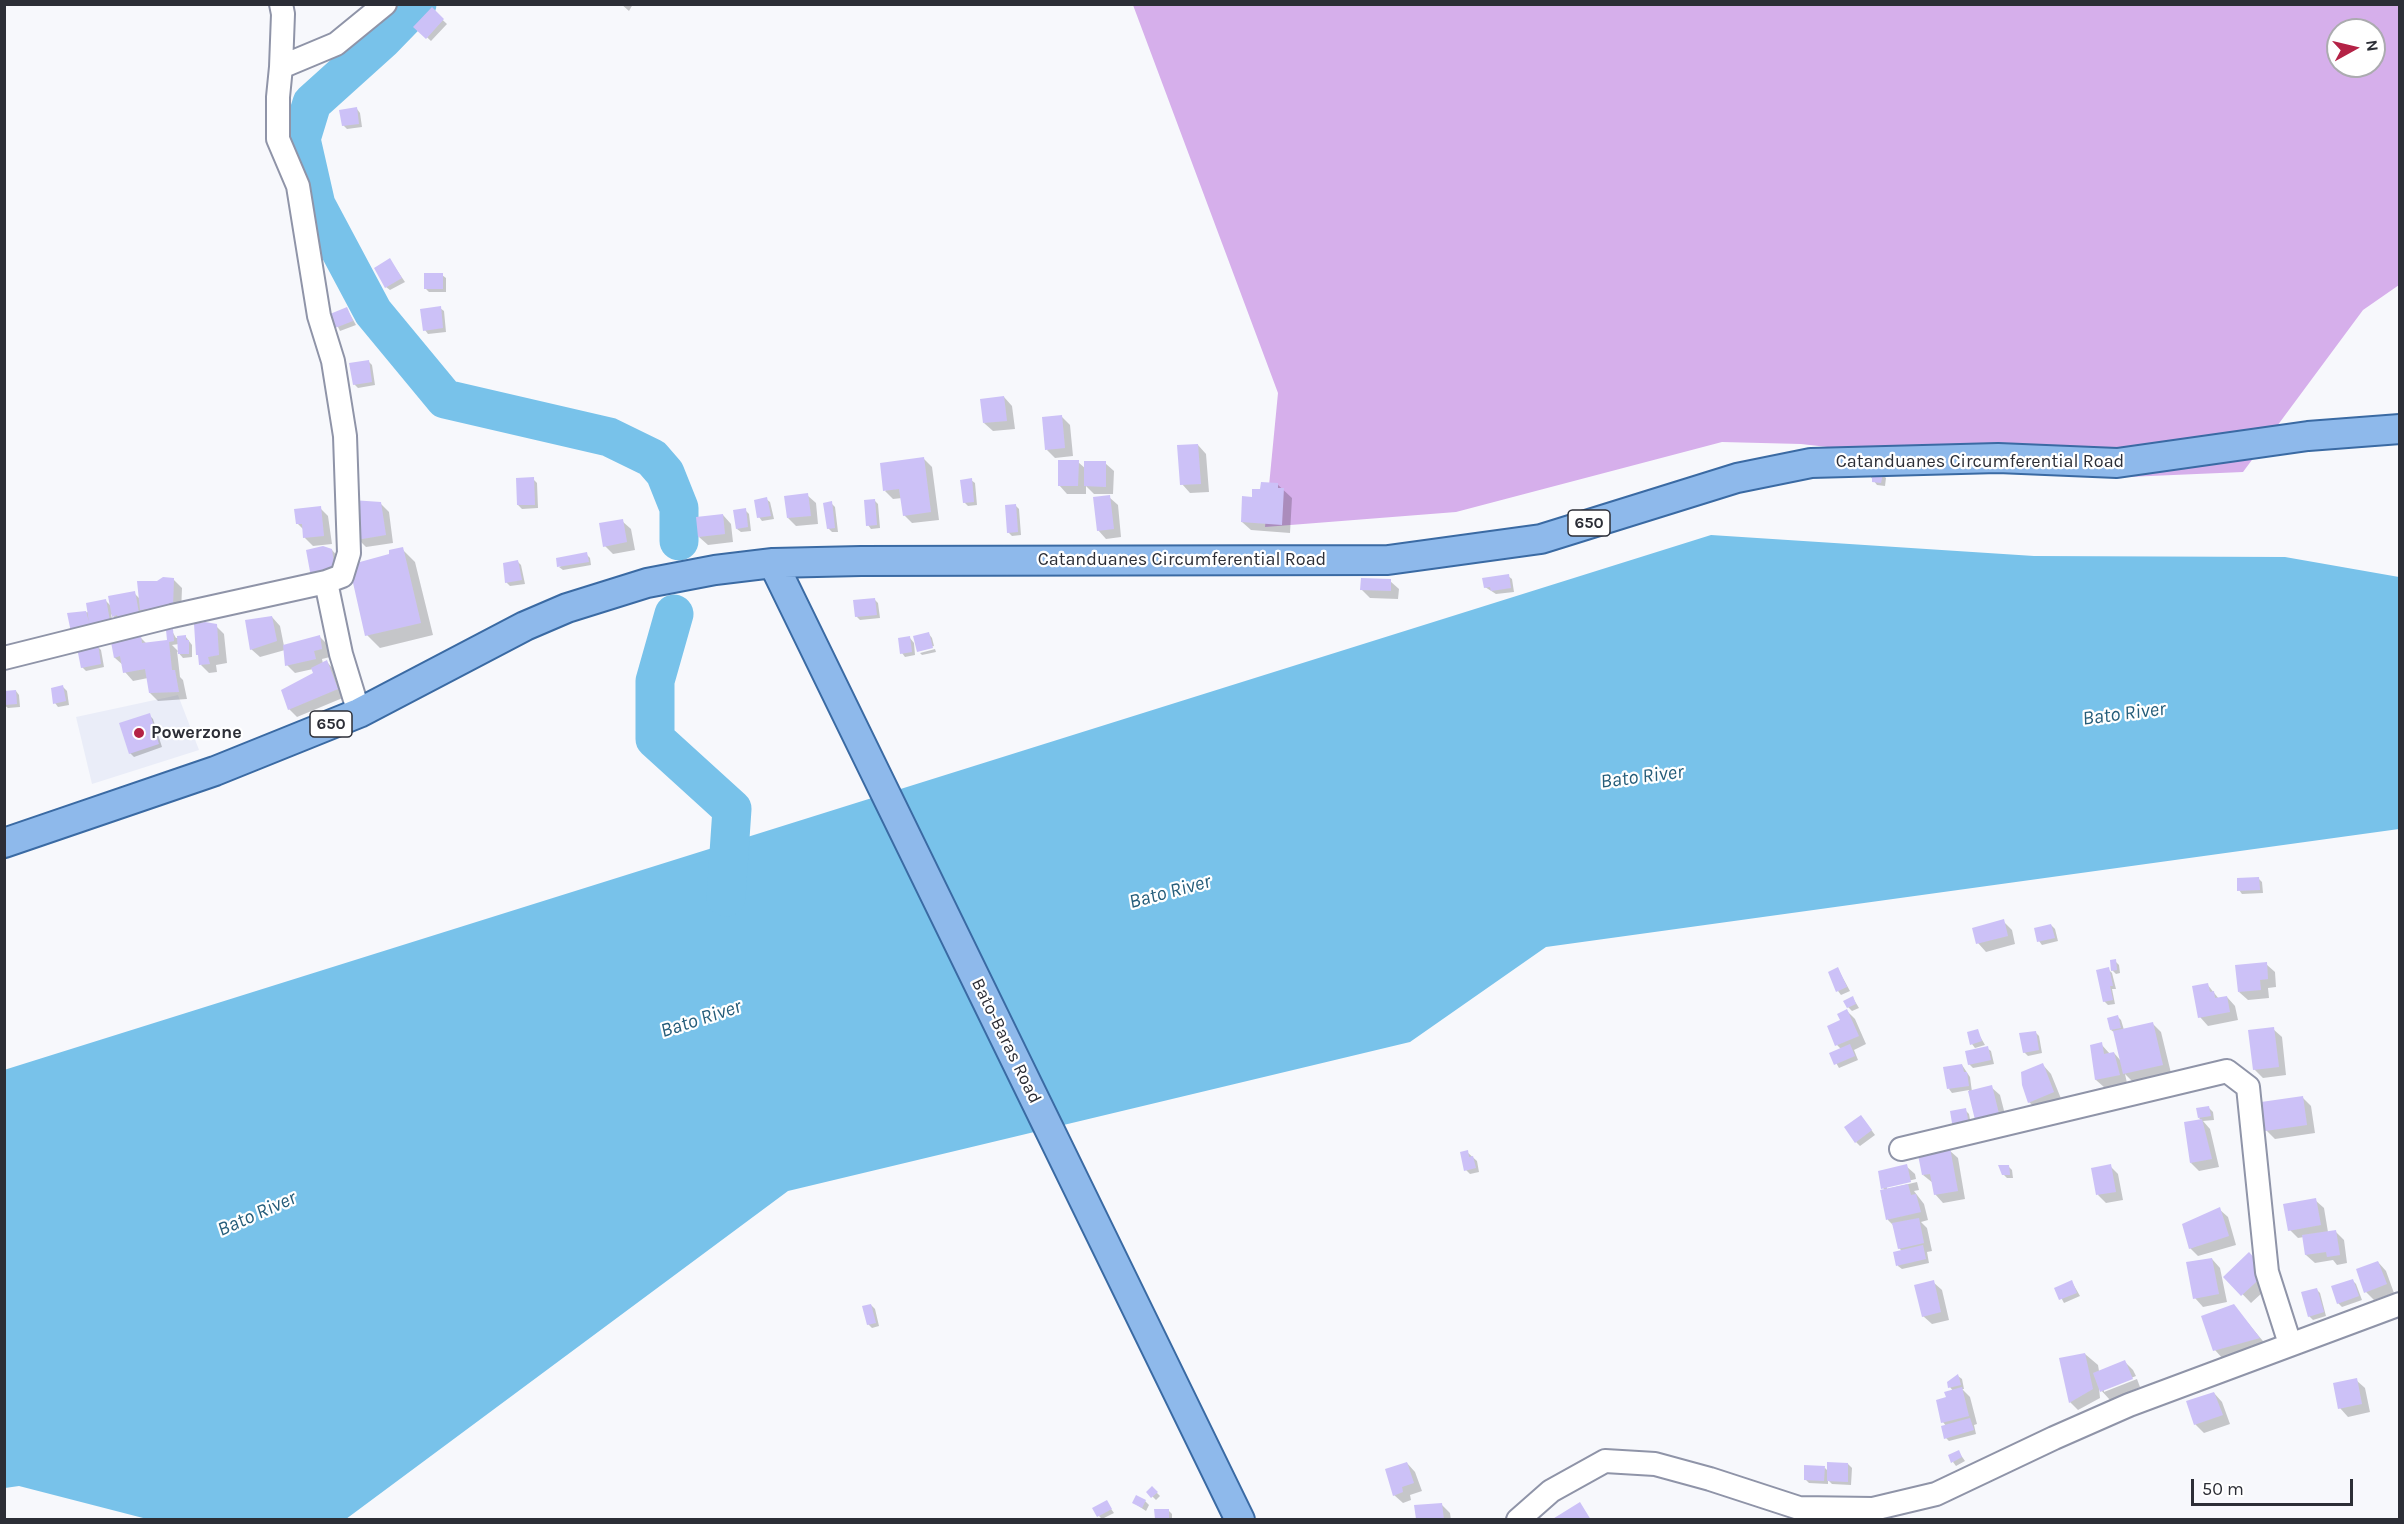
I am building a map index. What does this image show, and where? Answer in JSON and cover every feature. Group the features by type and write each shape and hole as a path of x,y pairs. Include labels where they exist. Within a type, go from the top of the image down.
{"main road":[{"name":"Catanduanes Circumferential Road","path":"4,843 215,771 359,713 525,626 567,608 647,583 715,570 773,563 861,561 1388,560 1541,538 1737,478 1811,463 1998,458 2117,463 2308,436 2400,429"},
{"name":"Bato-Baras Road","path":"773,563 1240,1520"}],"street":[{"path":"4,658 172,616 326,582 342,576 349,554 345,436 333,361 319,316 298,186 278,139 283,14 281,4"},
{"path":"281,67 336,44 385,4"},
{"path":"326,582 341,654 359,713"},
{"path":"1901,1149 2227,1071 2248,1087 2267,1272 2290,1344"},
{"path":"1518,1520 1551,1491 1605,1461 1655,1464 1710,1479 1798,1508 1874,1509 1936,1494 2129,1405 2400,1304"}],"shaded area":[{"path":"1133,5 2399,5 2399,285 2363,310 2243,472 2104,478 1801,444 1722,442 1456,512 1265,527 1278,393"},
{"path":"178,695 199,750 92,784 76,717"}],"water":[{"name":"Bato River","path":"1711,535 2034,556 2285,557 2399,577 2399,829 1546,947 1410,1042 788,1191 346,1519 147,1519 19,1486 5,1488 4,1070"}],"building":[{"path":"432,7 444,19 426,39 413,27"},
{"path":"357,107 359,124 342,126 339,110"},
{"path":"390,258 402,278 385,288 374,268"},
{"path":"424,273 443,273 443,289 424,289"},
{"path":"441,306 443,328 423,331 420,309"},
{"path":"347,307 353,321 335,328 330,314"},
{"path":"369,360 372,382 353,385 349,363"},
{"path":"1004,396 1007,421 983,423 980,399"},
{"path":"1062,415 1065,448 1045,450 1042,417"},
{"path":"1198,444 1201,484 1180,485 1177,445"},
{"path":"924,457 931,512 903,516 899,489 883,491 880,463"},
{"path":"1058,460 1079,460 1078,486 1058,486"},
{"path":"1084,461 1106,461 1106,487 1084,486"},
{"path":"1869,471 1883,473 1881,483 1872,482"},
{"path":"534,477 535,505 517,505 516,478"},
{"path":"972,478 974,502 963,503 960,480"},
{"path":"1261,482 1278,483 1278,488 1284,488 1282,525 1241,522 1242,496 1252,497 1252,489 1260,489"},
{"path":"808,493 811,516 787,518 784,496"},
{"path":"1110,495 1114,529 1097,531 1093,497"},
{"path":"767,497 771,516 757,518 754,500"},
{"path":"875,499 877,525 866,526 864,500"},
{"path":"352,500 381,502 386,535 356,540"},
{"path":"832,501 835,528 827,529 823,503"},
{"path":"1016,504 1018,532 1007,533 1005,505"},
{"path":"321,506 324,536 303,538 302,524 296,524 294,509"},
{"path":"746,508 748,527 736,529 733,510"},
{"path":"723,514 725,534 698,537 696,517"},
{"path":"623,519 627,542 603,547 599,523"},
{"path":"323,546 332,549 335,572 311,577 306,550"},
{"path":"403,547 421,623 365,636 349,565 389,554 389,550"},
{"path":"587,552 589,562 557,567 556,558"},
{"path":"518,560 522,580 505,583 503,563"},
{"path":"1509,574 1511,588 1491,591 1490,587 1484,588 1482,578"},
{"path":"163,577 174,578 173,606 140,610 137,581 157,581"},
{"path":"1361,578 1391,579 1391,591 1360,590"},
{"path":"135,591 139,613 118,618 117,615 112,617 108,596"},
{"path":"875,598 877,615 855,617 853,600"},
{"path":"106,599 110,621 89,625 91,632 72,637 67,613 86,611 89,622 86,603"},
{"path":"272,616 277,641 250,650 245,620"},
{"path":"205,622 217,624 219,655 208,657 210,664 199,665 194,624"},
{"path":"173,629 174,641 169,642 172,670 175,670 179,692 149,693 145,669 123,673 120,656 114,658 111,642 141,636 142,643 167,640 166,630"},
{"path":"929,632 933,648 917,652 913,636"},
{"path":"186,635 186,640 189,640 189,654 178,654 177,636"},
{"path":"320,635 322,649 314,651 316,659 285,666 283,645"},
{"path":"910,636 912,652 900,654 898,638"},
{"path":"98,644 101,664 81,668 77,648"},
{"path":"327,660 338,689 288,710 281,690 313,673 311,668"},
{"path":"63,685 66,701 53,704 51,688"},
{"path":"16,690 17,704 4,705 4,691"},
{"name":"Powerzone","path":"150,713 159,744 129,754 119,723"},
{"path":"2259,877 2260,890 2237,891 2237,878"},
{"path":"2004,919 2008,936 1976,944 1972,928"},
{"path":"2051,924 2055,938 2037,942 2034,928"},
{"path":"2116,959 2117,970 2111,971 2110,960"},
{"path":"2267,962 2268,979 2260,980 2261,990 2238,992 2235,965"},
{"path":"1838,967 1847,987 1836,992 1828,972"},
{"path":"2109,967 2113,1000 2103,1002 2096,970"},
{"path":"2208,983 2210,992 2214,991 2215,998 2227,996 2230,1012 2198,1018 2192,986"},
{"path":"1853,996 1856,1004 1847,1008 1843,1001"},
{"path":"1847,1009 1859,1036 1835,1046 1827,1026 1840,1020 1837,1014"},
{"path":"2118,1015 2121,1028 2110,1030 2107,1018"},
{"path":"2153,1022 2163,1065 2123,1074 2113,1031"},
{"path":"2274,1027 2279,1067 2253,1070 2248,1030"},
{"path":"1978,1029 1982,1041 1970,1045 1967,1032"},
{"path":"2036,1031 2039,1050 2023,1053 2019,1033"},
{"path":"2102,1042 2104,1054 2114,1052 2120,1075 2095,1080 2090,1045"},
{"path":"1850,1044 1855,1056 1834,1065 1829,1053"},
{"path":"1988,1046 1991,1060 1968,1065 1965,1051"},
{"path":"2043,1063 2054,1092 2028,1103 2022,1085 2021,1072"},
{"path":"1962,1064 1964,1072 1967,1072 1969,1086 1947,1089 1943,1067"},
{"path":"1992,1085 2000,1118 1976,1124 1968,1091"},
{"path":"2303,1096 2307,1125 2265,1131 2261,1102"},
{"path":"2209,1106 2211,1116 2198,1118 2196,1108"},
{"path":"1966,1108 1969,1126 1953,1129 1950,1111"},
{"path":"1861,1115 1872,1130 1855,1143 1844,1127"},
{"path":"2202,1119 2212,1159 2190,1163 2184,1122"},
{"path":"1950,1148 1958,1191 1934,1195 1930,1174 1922,1175 1918,1155"},
{"path":"1468,1150 1469,1157 1473,1156 1476,1168 1464,1171 1460,1152"},
{"path":"1907,1164 1911,1182 1881,1189 1878,1171"},
{"path":"2111,1164 2116,1192 2096,1195 2091,1168"},
{"path":"1998,1165 2009,1165 2010,1175 2002,1175"},
{"path":"1908,1184 1911,1195 1916,1194 1921,1212 1886,1220 1880,1190"},
{"path":"2316,1198 2321,1225 2288,1231 2283,1204"},
{"path":"2220,1207 2229,1236 2189,1249 2182,1224"},
{"path":"1919,1218 1924,1243 1898,1249 1892,1223"},
{"path":"2336,1230 2340,1255 2327,1257 2326,1252 2305,1255 2302,1235"},
{"path":"1923,1245 1926,1259 1896,1266 1893,1252"},
{"path":"2249,1252 2267,1272 2241,1296 2223,1277"},
{"path":"2212,1258 2219,1294 2193,1299 2186,1262"},
{"path":"2378,1261 2387,1284 2364,1293 2356,1269"},
{"path":"2353,1279 2359,1296 2337,1304 2331,1286"},
{"path":"1934,1280 1941,1312 1922,1317 1914,1285"},
{"path":"2072,1280 2077,1293 2059,1300 2054,1288"},
{"path":"2317,1288 2324,1312 2308,1317 2301,1292"},
{"path":"871,1304 876,1323 867,1325 862,1306"},
{"path":"2234,1304 2260,1338 2213,1351 2201,1316"},
{"path":"2085,1353 2093,1389 2069,1403 2059,1358"},
{"path":"2125,1360 2133,1379 2100,1392 2093,1373"},
{"path":"1958,1374 1961,1385 1948,1388 1947,1382"},
{"path":"2357,1378 2362,1404 2338,1409 2333,1383"},
{"path":"1962,1387 1969,1416 1941,1423 1936,1400 1946,1397 1944,1392"},
{"path":"2214,1392 2223,1415 2194,1425 2186,1401"},
{"path":"1970,1418 1974,1430 1944,1439 1941,1426"},
{"path":"1959,1450 1962,1457 1951,1463 1948,1455"},
{"path":"1407,1462 1414,1483 1402,1487 1403,1492 1393,1496 1385,1469"},
{"path":"1827,1462 1848,1463 1848,1482 1827,1481"},
{"path":"1804,1465 1825,1466 1824,1481 1804,1480"},
{"path":"1152,1486 1158,1492 1151,1498 1146,1492"},
{"path":"1136,1495 1146,1500 1142,1508 1132,1503"},
{"path":"1107,1500 1112,1509 1097,1517 1092,1508"},
{"path":"1580,1502 1591,1520 1551,1520"},
{"path":"1442,1503 1444,1520 1416,1519 1414,1505"},
{"path":"1154,1509 1169,1509 1169,1518 1155,1519"}],"waterway":[{"path":"417,4 383,39 312,103 301,139 316,205 373,312 445,399 609,437 652,458 665,473 679,508 679,541"},
{"path":"674,614 655,681 655,739 732,809 726,897"}],"place":[{"name":"Powerzone","path":"139,733"}]}
